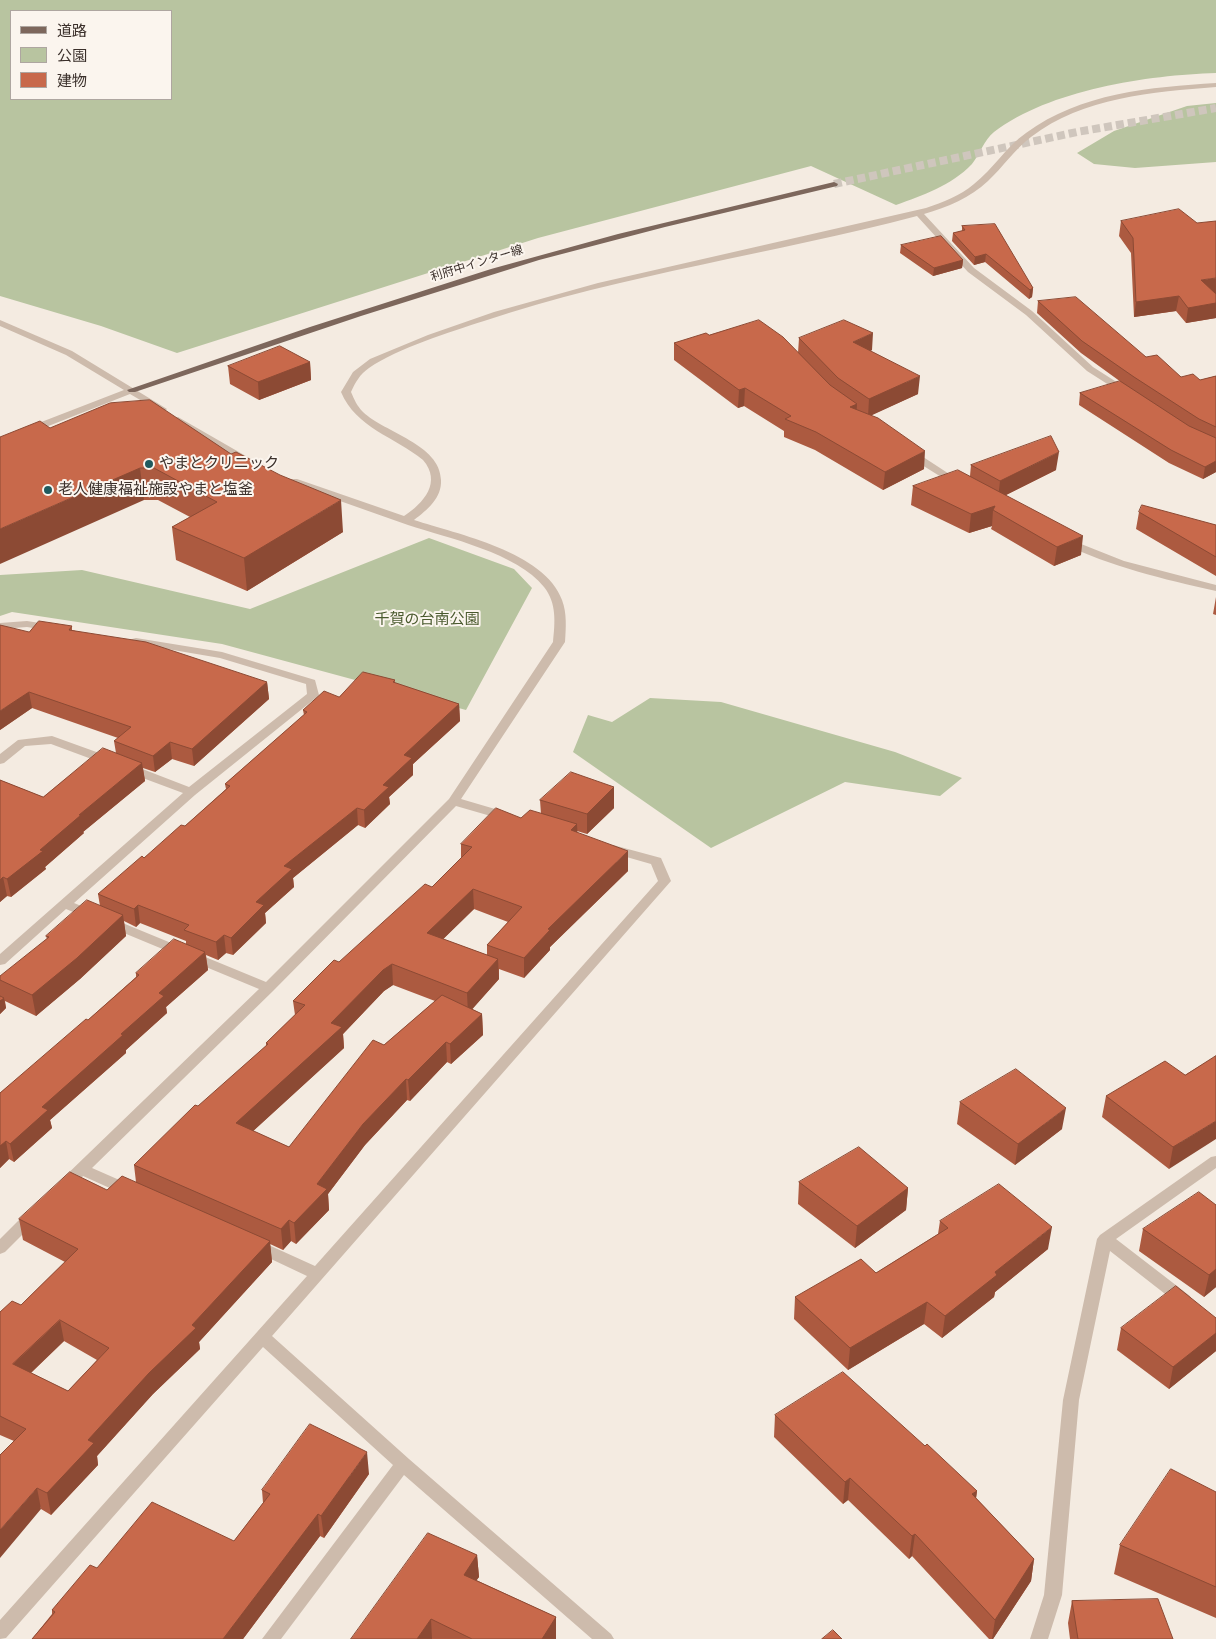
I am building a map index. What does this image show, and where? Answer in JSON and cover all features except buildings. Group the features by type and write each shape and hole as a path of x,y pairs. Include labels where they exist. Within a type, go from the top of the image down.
{"main road":[{"name":"利府中インター線","path":"132,390 279,340 496,271 667,224 834,184"}],"street":[{"path":"406,520 418,512 435,492 436,477 432,464 420,452 376,427 350,404 346,392 351,381 368,365 452,329 547,299 919,213 960,198 975,188 1026,136 1046,122 1067,113 1107,100 1148,92 1216,86"},
{"path":"919,213 971,270 1029,313 1090,369 1137,399"},
{"path":"0,323 69,353 230,452 262,468"},
{"path":"0,442 132,390"},
{"path":"900,446 970,490"},
{"path":"54,1195 268,988 454,801 559,642 561,614 556,597 543,579 518,562 486,548 285,478"},
{"path":"1054,534 1087,552 1120,564 1216,588"},
{"path":"0,626 27,624 66,630"},
{"path":"0,961 191,792 314,695 311,682 222,655 125,640"},
{"path":"0,760 22,743 52,740 191,792"},
{"path":"454,801 519,820"},
{"path":"0,1633 665,881 656,862 601,845"},
{"path":"65,904 268,988"},
{"path":"1039,1639 1053,1595 1071,1400 1105,1239 1216,1161"},
{"path":"81,1169 145,1197"},
{"path":"0,1248 40,1208"},
{"path":"1105,1239 1194,1308"},
{"path":"245,1241 318,1274"},
{"path":"262,1337 403,1464 605,1639"},
{"path":"272,1639 403,1464"}],"green space":[{"path":"0,0 1216,0 1216,73 1189,74 1130,81 1070,95 1042,105 1017,117 994,132 987,139 972,164 964,172 936,189 896,205 811,166 538,238 177,353 101,326 0,296"},
{"path":"1216,103 1216,162 1135,168 1094,164 1077,153 1114,131 1187,106"},
{"name":"千賀の台南公園","path":"429,538 514,569 532,588 466,710 222,644 12,612 0,616 0,575 82,570 250,609"},
{"path":"650,698 721,702 895,752 962,778 940,796 845,782 711,848 573,752 588,715 612,722"}],"tunnel":[{"path":"834,184 1077,132 1216,108"}],"place":[{"name":"やまとクリニック","path":"149,464"},
{"name":"老人健康福祉施設やまと塩釜","path":"48,490"}]}
